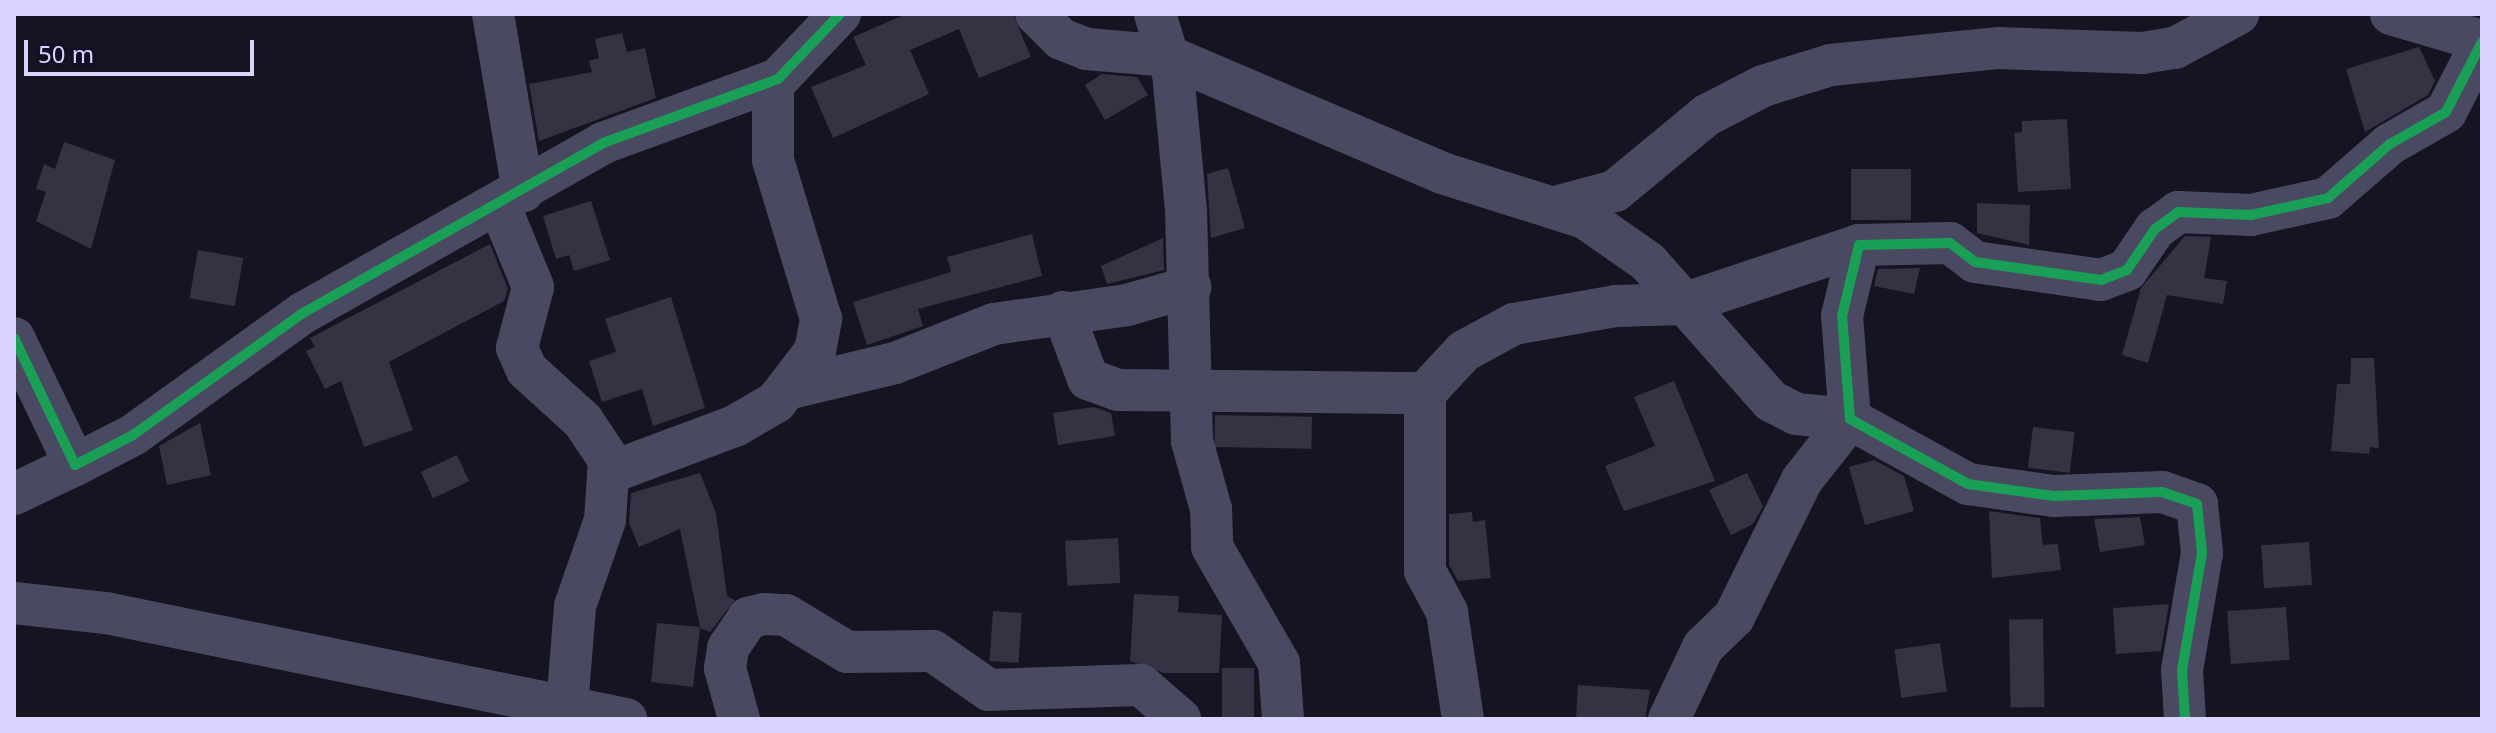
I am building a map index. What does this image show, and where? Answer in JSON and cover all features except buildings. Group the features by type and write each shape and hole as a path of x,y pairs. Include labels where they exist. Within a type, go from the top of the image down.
{"street":[{"path":"493,14 511,197 533,287 517,348 549,395 583,421 609,473 605,520 575,606 567,708"},
{"path":"14,494 133,435 303,313 603,143 773,81 840,14"},
{"path":"1036,14 1061,39 1087,49 1168,56 1442,173 1555,207 1648,262 1771,401 1796,414 1850,419 1968,484 2054,496 2112,490 2189,497 2197,504 2202,553 2182,670 2185,719"},
{"path":"1155,14 1168,56 1190,287 1189,393 1212,547 1279,663 1283,719"},
{"path":"1555,207 1615,191 1707,115 1763,86 1831,65 1999,48 2142,53 2175,48 2238,14"},
{"path":"1463,719 1447,612 1425,571 1425,393 1464,351 1514,324 1588,309 1683,304 1859,245 1950,243 1975,262 2101,280 2127,270 2155,229 2178,212 2251,215 2328,198 2390,144 2446,112 2482,41 2391,14"},
{"path":"773,81 773,160 821,319 815,351 791,388"},
{"path":"1669,719 1703,647 1734,617 1802,480 1850,419 1841,329 1859,245"},
{"path":"609,473 735,426 791,388 895,363 994,324 1190,287"},
{"path":"1063,312 1088,379 1118,390 1425,393"},
{"path":"14,338 75,465"},
{"path":"14,603 106,613 626,719"},
{"path":"739,719 725,668 728,648 748,618 764,614 786,615 847,652 933,651 989,690 1141,685 1180,719"}],"cycle path":[{"path":"14,338 75,465 133,435 303,313 603,143 778,79 840,14"},
{"path":"2185,719 2182,670 2202,553 2197,504 2162,492 2054,496 1968,484 1850,419 1842,316 1859,245 1950,243 1975,262 2101,280 2127,270 2155,229 2178,212 2251,215 2328,198 2390,144 2446,112 2482,42"}]}
